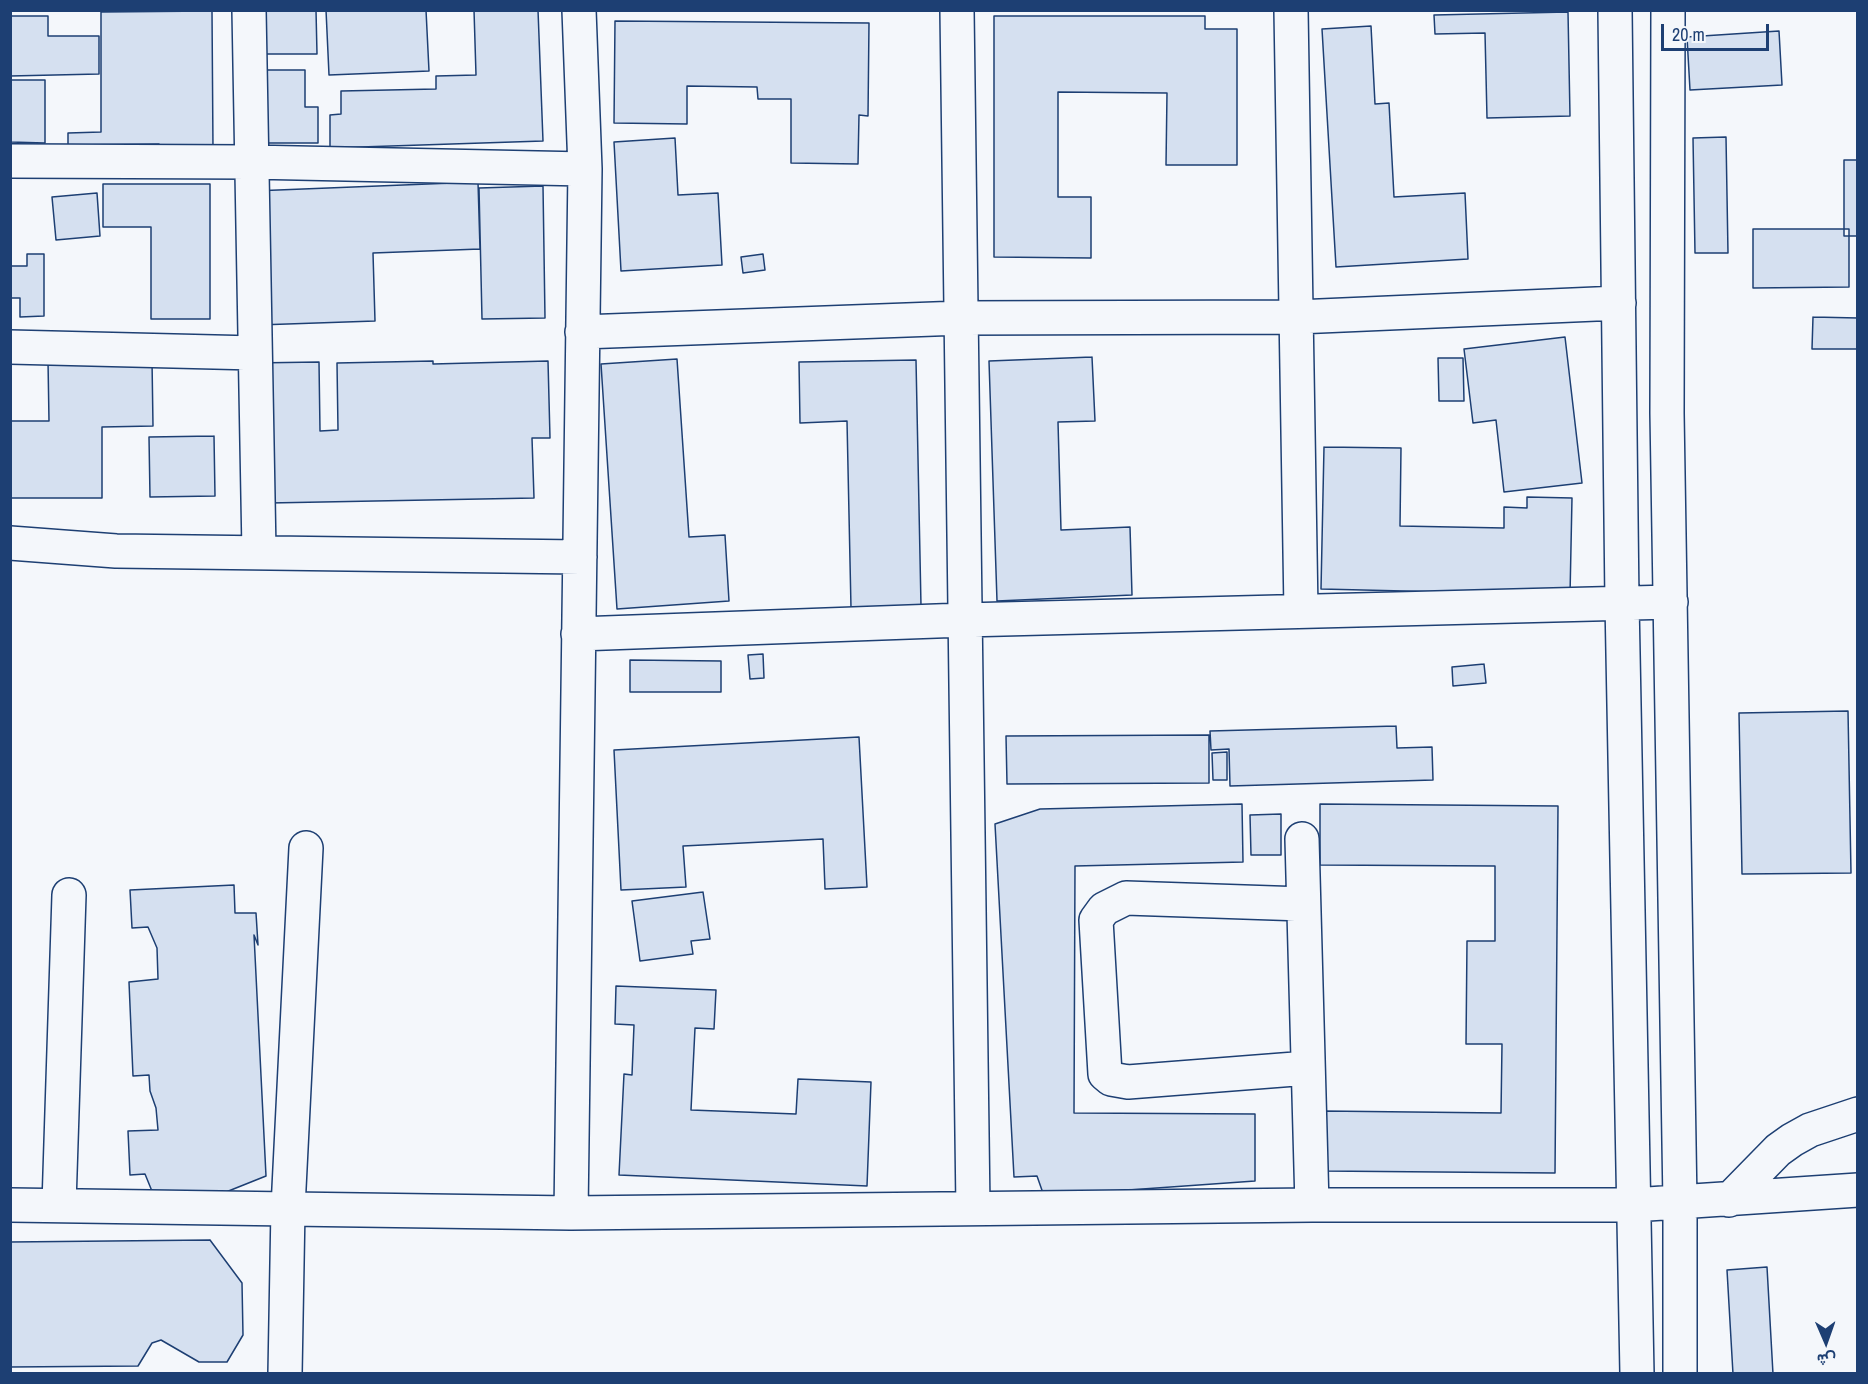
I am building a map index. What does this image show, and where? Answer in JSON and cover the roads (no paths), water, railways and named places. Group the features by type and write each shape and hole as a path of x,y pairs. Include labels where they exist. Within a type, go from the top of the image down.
{"street":[{"path":"249,10 250,162 259,552"},
{"path":"571,1213 585,169 579,10"},
{"path":"957,10 973,1208"},
{"path":"1292,10 1301,611"},
{"path":"1615,10 1622,602 1637,1374"},
{"path":"1668,10 1668,413 1680,1203 1680,1374"},
{"path":"10,161 250,162 585,169"},
{"path":"582,332 961,318 1297,317 1619,303"},
{"path":"10,347 255,353"},
{"path":"10,543 116,551 579,557"},
{"path":"578,634 964,620 1671,602"},
{"path":"1302,839 1312,1205"},
{"path":"285,1374 288,1208 306,848"},
{"path":"59,1204 69,895"},
{"path":"1303,904 1126,898 1104,909 1096,920 1105,1074 1111,1079 1128,1082 1308,1068"},
{"path":"1729,1200 1792,1140 1810,1130 1857,1114"},
{"path":"10,1205 571,1213 1312,1205 1633,1205 1857,1190"}]}
